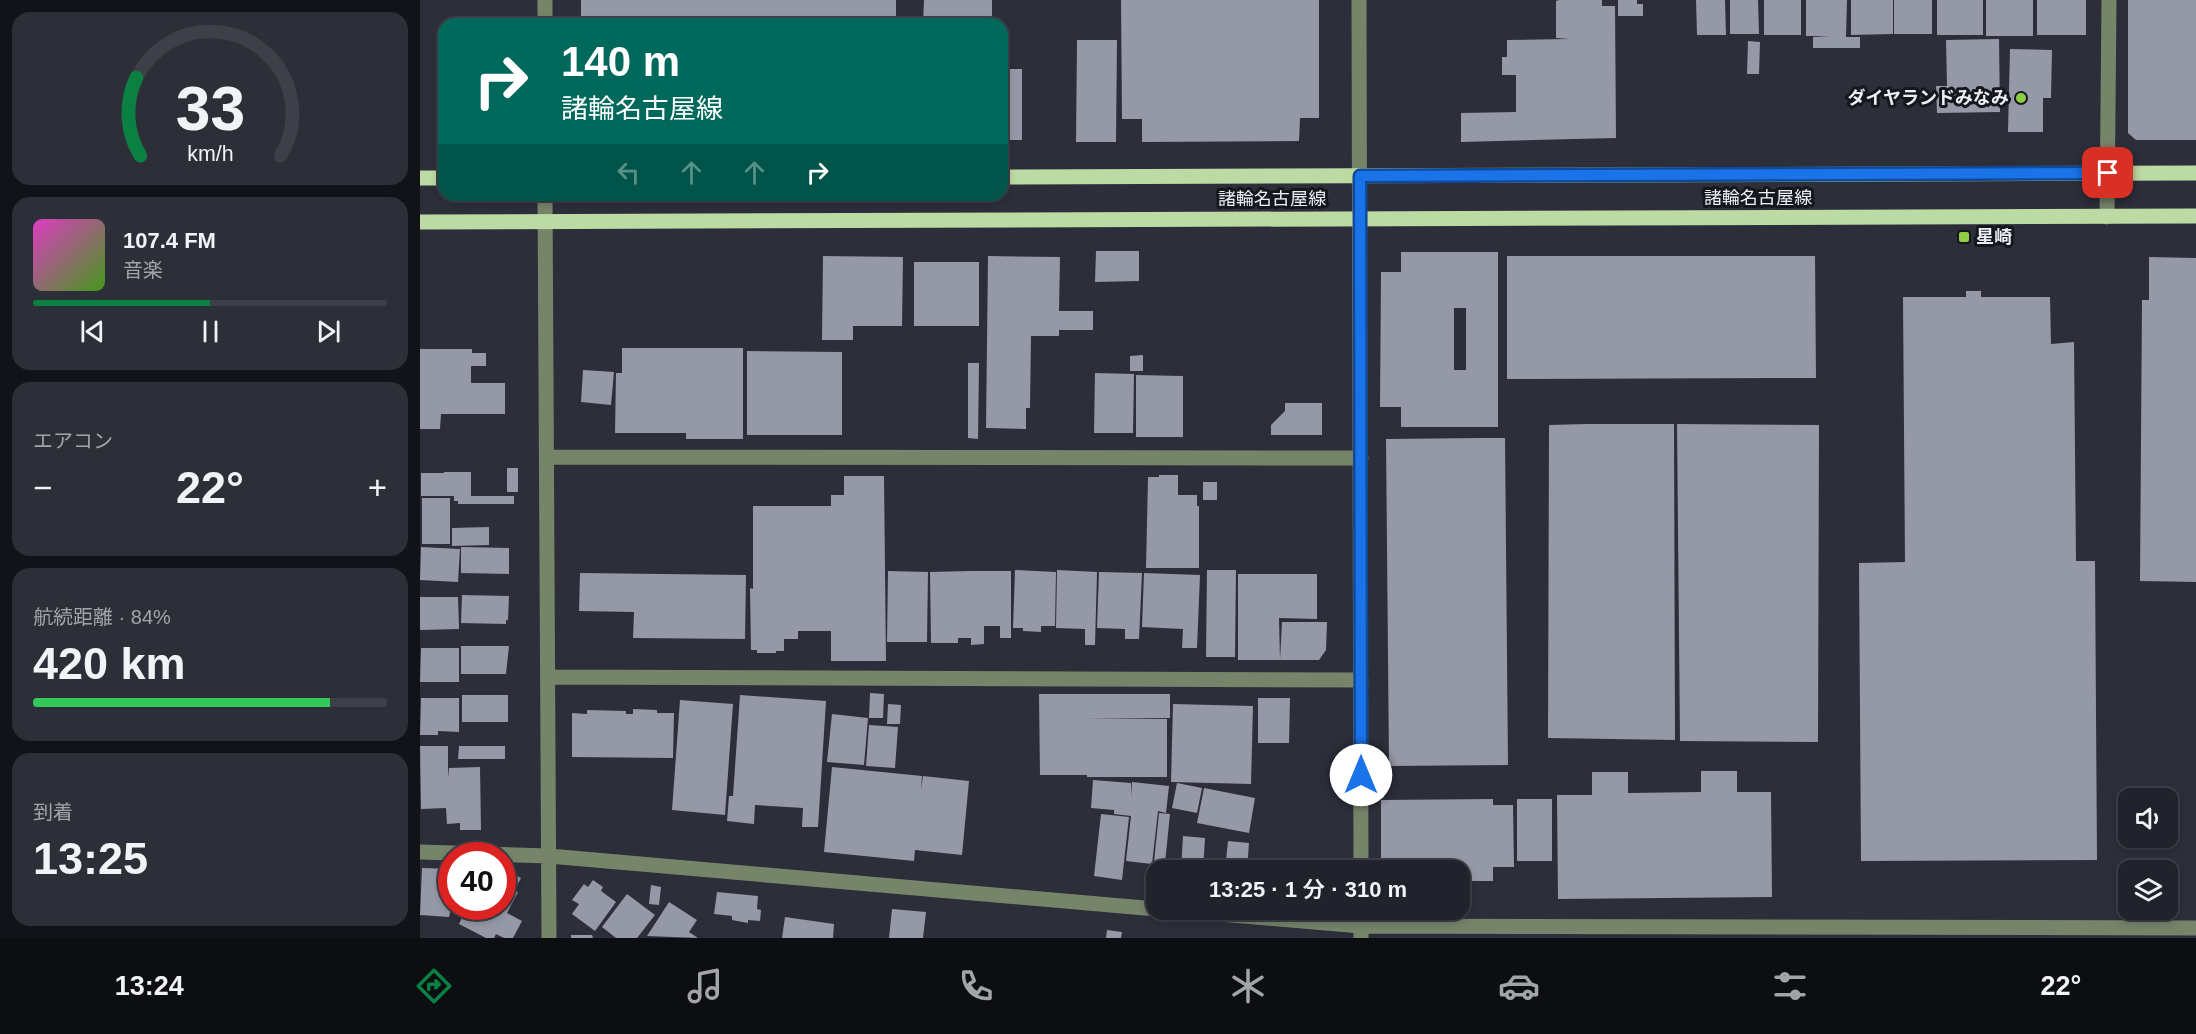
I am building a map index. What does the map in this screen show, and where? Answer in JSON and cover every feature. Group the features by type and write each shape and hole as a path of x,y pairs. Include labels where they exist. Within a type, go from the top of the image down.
{"main road":[{"name":"諸輪名古屋線","path":"1008,177 2196,173"},
{"path":"420,178 438,178"},
{"name":"諸輪名古屋線","path":"420,222 2196,216"}],"street":[{"path":"545,0 545,18"},
{"path":"1359,0 1361,860"},
{"path":"2107,217 2109,0"},
{"path":"545,201 549,938"},
{"path":"547,457 1361,458"},
{"path":"548,677 1361,680"},
{"path":"420,852 549,856 1146,908"},
{"path":"1255,920 1361,932 2196,928"}],"building":[{"path":"581,0 896,0 896,16 914,16 914,18 581,18"},
{"path":"924,0 992,0 992,18 923,18"},
{"path":"1121,0 1319,0 1319,118 1300,118 1299,141 1142,142 1142,119 1122,119"},
{"path":"1602,0 1602,6 1615,6 1616,138 1461,142 1461,113 1516,112 1516,75 1502,75 1502,57 1507,57 1507,40 1570,39 1556,38 1556,1"},
{"path":"1618,0 1637,0 1637,4 1643,4 1643,16 1618,16"},
{"path":"1696,0 1725,0 1726,35 1697,35"},
{"path":"1730,0 1758,0 1759,34 1730,34"},
{"path":"1764,0 1801,0 1801,35 1764,35"},
{"path":"1806,0 1847,0 1846,37 1860,37 1860,48 1813,48 1813,37 1830,36 1806,36"},
{"path":"1851,0 1893,0 1893,34 1851,35"},
{"path":"1894,0 1932,0 1932,34 1894,34"},
{"path":"1937,0 1983,0 1983,35 1937,35"},
{"path":"1986,0 2033,0 2033,36 1986,36"},
{"path":"2037,0 2086,0 2086,35 2037,35"},
{"path":"2128,0 2196,0 2196,140 2136,140 2128,133"},
{"path":"1999,39 2000,112 1937,113 1936,86 1947,86 1946,40"},
{"path":"1077,40 1117,40 1116,142 1076,142"},
{"path":"1748,41 1760,42 1759,74 1747,74"},
{"path":"2010,49 2052,50 2051,98 2043,98 2043,132 2008,132"},
{"path":"1008,69 1022,69 1022,140 1008,140"},
{"path":"1096,251 1139,251 1139,281 1095,282"},
{"path":"1401,252 1498,252 1498,427 1401,427 1401,407 1380,407 1381,272 1401,272","holes":["1454,308 1466,308 1466,370 1454,370"]},
{"path":"823,256 903,257 902,326 853,326 853,340 822,340"},
{"path":"988,256 1060,257 1059,311 1093,311 1093,330 1059,330 1059,336 1031,336 1030,408 1026,408 1026,429 986,428"},
{"path":"1507,256 1815,256 1816,378 1507,379"},
{"path":"2149,257 2196,258 2196,582 2140,581 2142,300 2149,300"},
{"path":"914,262 979,262 979,326 914,326"},
{"path":"1966,291 1981,291 1981,297 2050,297 2051,344 2074,342 2076,561 2095,561 2097,860 1861,861 1859,563 1905,562 1903,297 1966,297"},
{"path":"622,348 743,348 743,439 686,439 686,433 615,433 616,373 622,373"},
{"path":"420,349 472,349 472,353 486,353 486,366 471,366 471,383 505,383 505,414 441,414 440,429 420,429"},
{"path":"747,351 842,352 842,435 747,435"},
{"path":"1143,355 1143,371 1130,371 1130,356"},
{"path":"968,363 979,363 978,439 968,438"},
{"path":"583,370 614,372 611,405 581,402"},
{"path":"1095,373 1134,374 1133,433 1094,433"},
{"path":"1136,375 1183,376 1183,437 1136,437"},
{"path":"1285,403 1322,403 1322,435 1271,435 1271,425 1285,411"},
{"path":"1674,424 1675,740 1548,738 1549,425"},
{"path":"1677,424 1819,425 1818,742 1680,741"},
{"path":"1505,438 1508,765 1389,766 1386,439"},
{"path":"507,468 518,468 518,492 507,492"},
{"path":"471,472 471,496 514,496 514,504 458,504 458,501 454,501 454,496 421,496 421,473"},
{"path":"1159,475 1178,475 1178,495 1197,495 1199,568 1146,568 1148,477 1159,477"},
{"path":"844,476 884,476 886,661 831,661 831,631 798,631 798,639 784,639 784,651 776,651 776,653 757,653 757,650 751,650 750,588 753,589 753,506 831,506 831,495 844,495"},
{"path":"1203,482 1217,482 1217,500 1203,500"},
{"path":"422,498 450,498 450,544 422,544"},
{"path":"489,527 489,545 452,546 452,528"},
{"path":"421,547 460,549 458,582 420,580"},
{"path":"461,547 509,548 509,574 461,573"},
{"path":"1015,570 1056,572 1055,626 1041,626 1041,632 1013,628"},
{"path":"1057,570 1097,572 1095,645 1085,645 1085,629 1056,628"},
{"path":"1207,570 1236,570 1235,657 1206,657"},
{"path":"888,571 928,572 927,642 887,642"},
{"path":"1011,571 1011,638 1000,638 1000,626 984,626 984,644 971,645 971,638 958,638 958,643 931,643 930,572"},
{"path":"1099,572 1142,573 1139,639 1125,639 1125,629 1097,628"},
{"path":"580,573 746,575 745,639 633,638 634,612 579,611"},
{"path":"1144,573 1200,575 1197,648 1182,648 1183,629 1142,627"},
{"path":"1238,574 1317,574 1317,619 1279,618 1280,660 1238,660"},
{"path":"462,595 509,596 506,624 461,623"},
{"path":"420,597 458,597 459,629 420,630"},
{"path":"1282,622 1327,622 1326,650 1319,660 1280,660"},
{"path":"461,646 509,646 506,674 461,674"},
{"path":"421,648 459,648 459,682 420,682"},
{"path":"870,693 884,694 883,718 869,718"},
{"path":"1039,694 1170,694 1170,718 1086,719 1167,719 1167,777 1040,775"},
{"path":"462,695 508,695 508,722 462,722"},
{"path":"740,695 826,701 818,827 802,827 803,808 755,805 754,824 727,821 729,796 733,796"},
{"path":"421,698 459,698 459,732 438,731 438,735 420,735"},
{"path":"1258,698 1290,698 1289,743 1258,743"},
{"path":"680,700 733,704 725,815 672,810"},
{"path":"888,704 901,705 900,724 887,724"},
{"path":"1173,704 1253,706 1251,784 1171,782"},
{"path":"633,709 674,713 673,758 572,757 572,713 587,714 587,710 626,711 626,714 633,714"},
{"path":"832,714 868,718 864,765 827,762"},
{"path":"869,725 898,727 895,768 866,766"},
{"path":"420,746 448,746 448,778 449,768 480,767 481,830 460,830 460,823 447,824 446,808 421,809"},
{"path":"459,746 505,746 505,759 458,759"},
{"path":"832,767 922,776 921,790 923,776 969,781 962,855 915,850 914,861 824,852"},
{"path":"1701,771 1737,771 1737,792 1771,792 1772,897 1558,899 1557,795 1592,795 1592,772 1628,772 1628,793 1701,792"},
{"path":"1093,780 1131,783 1131,797 1132,782 1169,786 1166,813 1158,811 1152,860 1146,860 1146,863 1126,861 1131,816 1114,814 1114,810 1091,808"},
{"path":"1177,783 1202,788 1197,813 1172,808"},
{"path":"1204,788 1255,798 1249,833 1197,823"},
{"path":"1493,799 1493,805 1513,805 1514,867 1493,867 1493,881 1470,881 1470,860 1381,860 1381,800"},
{"path":"1517,799 1552,799 1552,861 1517,861"},
{"path":"1159,813 1170,814 1165,860 1154,860"},
{"path":"1101,814 1129,817 1122,880 1094,876"},
{"path":"1183,836 1205,838 1204,860 1182,860"},
{"path":"1228,841 1249,843 1248,860 1226,860"},
{"path":"422,868 438,869 438,916 420,915"},
{"path":"516,876 521,878 516,887"},
{"path":"593,880 603,887 601,891 616,902 595,931 572,914 579,904 572,900 584,884 588,887"},
{"path":"651,885 661,887 659,905 649,904"},
{"path":"717,892 758,896 757,909 761,910 760,921 748,920 748,923 732,920 732,916 714,914"},
{"path":"627,894 655,915 637,938 616,938 602,927"},
{"path":"669,902 697,920 689,932 698,938 647,936"},
{"path":"892,909 926,912 923,938 889,938"},
{"path":"785,917 834,924 833,938 782,938"},
{"path":"516,918 522,921 513,938 504,938 496,934 494,938 486,938 459,924 461,920 516,920"},
{"path":"1107,930 1122,932 1121,938 1106,938"},
{"path":"571,935 592,935 593,938 571,938"}],"place":[{"name":"ダイヤランドみなみ","path":"2021,98"},
{"name":"星崎","path":"1964,237"}],"route":[{"path":"1361,775 1360,176 2108,173"}]}
